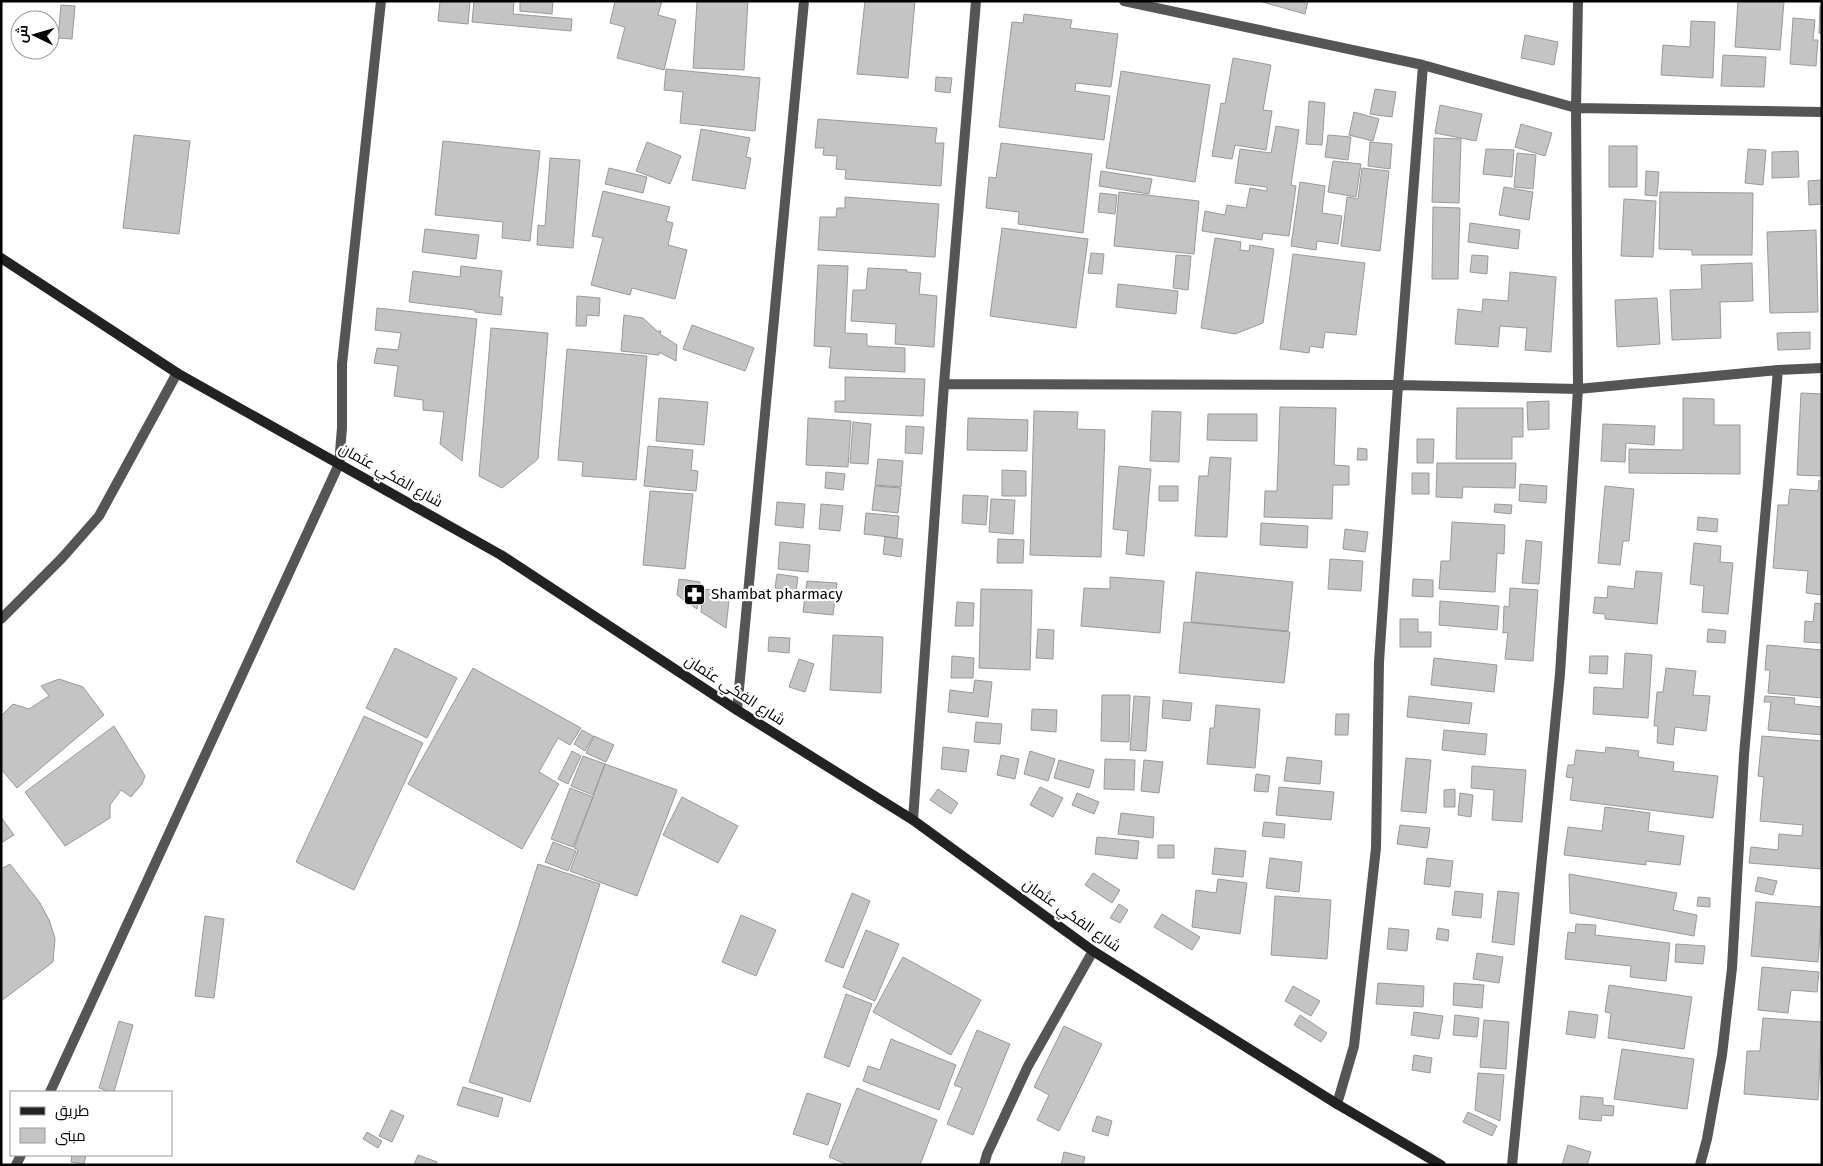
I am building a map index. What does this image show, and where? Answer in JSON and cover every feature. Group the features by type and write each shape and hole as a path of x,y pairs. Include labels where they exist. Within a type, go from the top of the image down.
{"street":[{"path":"50,1091 339,464 342,428 342,364 381,1"},
{"path":"737,710 804,1"},
{"path":"913,820 944,384 976,1"},
{"path":"1124,1 1423,65 1576,108 1822,112"},
{"path":"1512,1165 1560,674 1578,389 1576,108 1578,1"},
{"path":"1337,1104 1354,1046 1376,848 1379,662 1423,65"},
{"name":"شارع الفكي عثمان","path":"1,258 177,373 502,555 737,710 913,820 1093,951 1337,1104 1441,1165"},
{"path":"944,384 1398,385 1578,389 1778,370 1822,368"},
{"path":"1700,1165 1707,1139 1722,1055 1732,968 1744,755 1778,370"},
{"path":"1,619 62,558 99,516 177,373"},
{"path":"984,1165 987,1154 1028,1066 1093,951"}],"building":[{"path":"440,1 470,1 468,24 438,21"},
{"path":"474,1 514,1 513,14 572,19 571,31 472,22"},
{"path":"520,1 553,1 552,14 520,11"},
{"path":"615,1 662,1 658,15 676,20 664,70 617,58 625,27 610,23"},
{"path":"697,1 748,1 744,70 693,68"},
{"path":"865,1 915,1 908,78 857,74"},
{"path":"1259,1 1308,1 1305,14"},
{"path":"1738,1 1784,1 1780,50 1735,47"},
{"path":"61,5 75,6 72,39 60,38"},
{"path":"1820,6 1822,6 1822,34 1819,33"},
{"path":"1024,14 1072,20 1070,28 1118,34 1111,87 1076,83 1075,91 1110,96 1104,140 999,127 1012,22 1023,23"},
{"path":"1793,18 1815,20 1813,40 1818,40 1816,66 1790,64"},
{"path":"1691,21 1715,22 1713,78 1661,75 1663,45 1690,47"},
{"path":"1525,35 1558,42 1554,65 1521,58"},
{"path":"1723,55 1766,57 1764,87 1721,86"},
{"path":"1233,58 1271,65 1263,110 1272,111 1266,150 1235,145 1232,159 1212,156 1221,103 1225,104"},
{"path":"666,69 760,78 755,131 680,123 683,92 664,90"},
{"path":"1121,71 1210,85 1195,182 1106,168"},
{"path":"936,77 952,78 950,93 935,91"},
{"path":"1375,89 1396,92 1392,117 1370,114"},
{"path":"1309,101 1325,103 1322,145 1306,144"},
{"path":"1440,105 1482,114 1476,141 1435,133"},
{"path":"1354,112 1379,119 1373,141 1349,135"},
{"path":"818,119 937,128 935,143 944,143 941,186 845,179 846,170 836,169 837,156 823,155 824,148 815,148"},
{"path":"1521,124 1552,133 1545,156 1515,147"},
{"path":"1276,126 1299,130 1291,185 1296,186 1289,236 1263,233 1262,240 1202,231 1205,211 1225,215 1227,205 1246,208 1250,188 1267,191 1267,187 1235,183 1240,149 1271,153"},
{"path":"701,129 750,138 746,157 751,158 745,189 692,180"},
{"path":"134,135 190,141 179,234 123,228"},
{"path":"1328,135 1351,137 1348,160 1325,157"},
{"path":"1434,138 1461,139 1459,203 1432,202"},
{"path":"443,141 540,151 530,241 502,238 503,222 435,215"},
{"path":"647,142 681,156 670,184 636,171"},
{"path":"1370,142 1392,144 1390,169 1368,166"},
{"path":"1001,143 1092,154 1083,233 1018,224 1019,212 986,208 989,177 996,178"},
{"path":"1609,146 1637,146 1637,187 1609,187"},
{"path":"1486,149 1514,150 1512,177 1483,174"},
{"path":"1748,149 1766,150 1763,185 1745,183"},
{"path":"1798,151 1799,177 1772,178 1772,152"},
{"path":"1517,153 1536,155 1533,189 1514,187"},
{"path":"550,158 580,160 573,248 537,245 538,225 545,226"},
{"path":"1333,161 1361,164 1356,197 1328,192"},
{"path":"609,168 647,177 643,193 605,184"},
{"path":"1362,168 1389,171 1380,251 1341,246 1347,197 1358,199"},
{"path":"1101,171 1152,179 1149,194 1099,186"},
{"path":"1646,171 1659,172 1657,196 1645,195"},
{"path":"1822,180 1822,204 1809,205 1808,181"},
{"path":"1300,182 1325,186 1322,213 1342,216 1338,244 1317,241 1316,250 1291,246"},
{"path":"1504,187 1533,192 1529,220 1499,215"},
{"path":"603,191 670,207 666,221 673,223 668,245 687,250 675,299 632,288 630,295 591,285 603,238 592,236"},
{"path":"1119,192 1199,201 1194,254 1114,246"},
{"path":"1660,192 1753,193 1752,255 1692,255 1692,250 1659,249"},
{"path":"1100,193 1117,195 1115,214 1098,212"},
{"path":"845,197 939,204 935,257 818,250 820,217 836,217 837,208 845,208"},
{"path":"1624,199 1656,201 1653,257 1621,256"},
{"path":"1433,207 1460,208 1458,279 1432,279"},
{"path":"1470,223 1520,230 1518,249 1468,242"},
{"path":"1002,228 1088,239 1076,328 990,316"},
{"path":"425,229 479,235 476,259 422,252"},
{"path":"1816,230 1818,312 1770,313 1767,232"},
{"path":"1215,238 1241,242 1240,250 1249,251 1250,245 1274,249 1263,323 1235,334 1201,328"},
{"path":"1091,253 1104,254 1102,274 1088,273"},
{"path":"1293,254 1365,263 1356,335 1325,332 1323,348 1310,346 1309,353 1280,349"},
{"path":"1176,255 1191,256 1188,290 1173,288"},
{"path":"1472,255 1488,256 1487,274 1470,272"},
{"path":"1752,263 1753,301 1720,302 1721,338 1672,340 1670,290 1702,289 1701,265"},
{"path":"818,265 848,266 845,333 867,334 867,346 905,348 905,372 829,368 831,347 814,346"},
{"path":"461,266 502,271 499,297 503,297 501,315 409,302 413,271 460,277"},
{"path":"868,268 907,270 907,272 921,273 919,294 937,296 934,347 895,344 896,324 851,321 853,290 866,290"},
{"path":"1510,272 1556,277 1551,352 1525,350 1527,328 1500,326 1498,347 1455,344 1458,309 1482,312 1483,299 1508,301"},
{"path":"1118,284 1178,291 1176,314 1116,307"},
{"path":"577,296 600,298 599,316 587,315 586,326 576,326"},
{"path":"1657,298 1660,344 1617,347 1615,300"},
{"path":"377,308 477,319 462,461 440,444 444,412 423,410 423,400 394,396 398,366 374,363 377,348 398,350 401,333 375,330"},
{"path":"624,315 643,318 657,331 661,331 660,334 677,345 676,361 659,352 659,355 621,351"},
{"path":"692,325 754,348 745,371 683,349"},
{"path":"491,328 548,333 538,459 502,488 479,476"},
{"path":"1810,332 1810,349 1778,350 1777,333"},
{"path":"567,349 647,356 636,480 582,476 583,462 558,460"},
{"path":"845,377 925,379 923,416 835,412 835,401 845,401"},
{"path":"1801,393 1822,394 1822,476 1797,475"},
{"path":"659,398 708,402 704,445 656,441"},
{"path":"1683,398 1714,399 1714,425 1740,425 1740,474 1629,473 1629,449 1683,450"},
{"path":"1549,401 1549,429 1528,430 1527,402"},
{"path":"1280,407 1336,408 1334,465 1349,466 1349,485 1333,485 1332,519 1264,517 1265,491 1277,491"},
{"path":"1457,408 1523,408 1523,437 1512,437 1512,459 1456,459"},
{"path":"1034,411 1078,412 1077,429 1105,430 1101,557 1030,555"},
{"path":"1152,411 1181,412 1179,462 1150,461"},
{"path":"1208,414 1257,414 1257,441 1207,440"},
{"path":"808,418 851,421 848,467 806,465"},
{"path":"968,418 1028,420 1027,451 967,450"},
{"path":"853,422 871,424 868,464 850,463"},
{"path":"1603,424 1655,426 1654,445 1626,443 1625,462 1601,461"},
{"path":"906,426 924,427 922,454 905,453"},
{"path":"1417,439 1434,439 1433,463 1417,463"},
{"path":"648,446 693,450 691,470 698,471 696,491 644,486"},
{"path":"1358,448 1367,449 1367,460 1357,460"},
{"path":"1210,457 1231,458 1227,537 1195,536 1199,476 1208,476"},
{"path":"878,459 903,461 901,487 875,485"},
{"path":"1437,463 1516,463 1515,488 1463,487 1462,498 1436,497"},
{"path":"1119,466 1151,469 1144,556 1126,554 1128,531 1113,529"},
{"path":"1002,470 1026,471 1026,496 1002,496"},
{"path":"826,472 845,474 843,490 825,488"},
{"path":"1412,473 1429,473 1429,494 1412,494"},
{"path":"1819,480 1822,481 1822,595 1806,593 1808,571 1773,568 1778,505 1788,505 1790,489 1818,491"},
{"path":"1520,484 1547,486 1546,503 1519,501"},
{"path":"875,486 901,488 898,513 872,510"},
{"path":"1159,486 1178,486 1178,501 1159,501"},
{"path":"1605,486 1634,489 1629,541 1623,541 1620,565 1598,563"},
{"path":"650,491 693,494 685,569 643,565"},
{"path":"963,495 988,496 986,525 962,523"},
{"path":"991,499 1015,500 1013,534 989,532"},
{"path":"777,502 805,504 803,528 775,525"},
{"path":"821,504 843,506 840,531 819,529"},
{"path":"1495,504 1512,505 1511,514 1494,512"},
{"path":"866,513 899,516 897,538 864,534"},
{"path":"1698,517 1718,519 1717,532 1697,530"},
{"path":"1452,522 1505,525 1504,554 1497,553 1495,592 1439,589 1441,561 1450,561"},
{"path":"1261,523 1308,526 1307,548 1260,545"},
{"path":"1345,529 1368,532 1365,552 1343,549"},
{"path":"885,537 903,539 901,557 883,554"},
{"path":"998,539 1024,540 1023,563 997,563"},
{"path":"1526,540 1542,542 1539,584 1522,583"},
{"path":"780,542 810,545 808,572 778,569"},
{"path":"1694,543 1721,546 1720,562 1733,563 1728,614 1702,612 1704,586 1690,584"},
{"path":"1330,559 1363,561 1361,591 1328,589"},
{"path":"1636,571 1662,573 1657,624 1605,619 1605,614 1593,613 1595,597 1607,598 1608,586 1634,589"},
{"path":"1196,572 1293,582 1288,631 1191,622"},
{"path":"777,574 798,577 796,592 775,588"},
{"path":"1110,577 1164,581 1160,633 1081,626 1084,588 1110,589"},
{"path":"679,579 700,582 697,609 677,595"},
{"path":"1413,579 1433,580 1433,597 1412,596"},
{"path":"807,581 837,583 833,615 803,612"},
{"path":"1510,588 1538,590 1533,661 1505,659 1508,632 1503,633 1504,606 1509,607"},
{"path":"703,589 730,591 726,628 701,612"},
{"path":"981,589 1032,590 1030,670 979,668"},
{"path":"1440,601 1499,606 1497,630 1439,625"},
{"path":"957,602 974,603 973,626 955,626"},
{"path":"1815,603 1822,604 1822,643 1804,642 1805,621 1813,622"},
{"path":"1400,619 1418,619 1418,632 1431,632 1431,647 1400,647"},
{"path":"1184,622 1290,632 1284,683 1179,673"},
{"path":"1038,629 1054,630 1053,659 1036,658"},
{"path":"1708,629 1726,631 1725,643 1707,642"},
{"path":"833,635 883,637 881,693 830,690"},
{"path":"769,637 790,638 789,653 768,651"},
{"path":"1767,645 1822,650 1822,698 1768,693 1770,670 1765,670"},
{"path":"395,648 457,678 427,738 366,708"},
{"path":"1625,653 1652,655 1648,718 1593,714 1594,687 1623,689"},
{"path":"952,656 974,658 973,678 951,678"},
{"path":"1590,656 1608,656 1607,674 1589,673"},
{"path":"1434,658 1497,665 1494,692 1431,685"},
{"path":"799,659 814,664 805,692 789,687"},
{"path":"473,668 581,728 570,745 558,738 539,772 559,784 522,849 408,784"},
{"path":"1666,668 1696,671 1693,695 1710,696 1706,731 1675,727 1673,745 1657,743 1658,726 1654,726 1657,692 1663,692"},
{"path":"59,679 83,687 104,715 17,788 1,769 1,716 13,704 29,709 49,696 41,686"},
{"path":"975,680 992,682 988,717 948,712 950,690 973,693"},
{"path":"1102,695 1130,695 1129,742 1101,741"},
{"path":"1134,696 1150,697 1146,751 1130,750"},
{"path":"1409,696 1472,703 1469,724 1407,717"},
{"path":"1765,696 1795,698 1794,704 1822,707 1822,735 1768,730 1771,702 1764,702"},
{"path":"1163,700 1192,703 1190,721 1162,718"},
{"path":"1216,705 1260,709 1255,768 1207,764 1210,728 1214,728"},
{"path":"1032,709 1057,710 1056,732 1031,730"},
{"path":"1336,714 1349,714 1348,735 1335,735"},
{"path":"364,716 423,743 354,890 296,862"},
{"path":"976,722 1002,724 1000,744 974,742"},
{"path":"114,726 145,776 142,784 131,797 121,790 110,805 110,818 65,846 25,792"},
{"path":"582,730 593,736 585,751 574,744"},
{"path":"1444,730 1487,734 1485,755 1442,750"},
{"path":"594,736 614,745 606,762 586,753"},
{"path":"1762,736 1822,741 1822,869 1749,863 1751,847 1778,850 1779,834 1802,836 1803,825 1760,821 1764,777 1758,776"},
{"path":"943,747 969,750 966,772 941,769"},
{"path":"1606,747 1639,751 1638,757 1674,762 1673,771 1718,776 1713,818 1570,800 1573,778 1566,777 1568,765 1574,765 1576,750 1605,753"},
{"path":"572,751 581,756 568,784 558,779"},
{"path":"1030,751 1055,759 1048,781 1024,774"},
{"path":"1001,755 1019,759 1015,779 997,775"},
{"path":"583,756 605,764 593,795 571,786"},
{"path":"1287,757 1322,761 1320,784 1284,781"},
{"path":"1406,758 1431,760 1426,813 1401,811"},
{"path":"1105,759 1135,760 1134,790 1104,789"},
{"path":"1059,760 1094,770 1089,788 1054,778"},
{"path":"1144,760 1163,762 1159,793 1141,791"},
{"path":"605,764 677,790 637,896 570,871 578,850 574,848"},
{"path":"1472,766 1526,770 1522,822 1492,820 1494,790 1471,788"},
{"path":"1256,774 1270,776 1268,792 1254,791"},
{"path":"1040,787 1063,798 1053,817 1030,805"},
{"path":"1279,787 1334,792 1331,820 1276,815"},
{"path":"570,788 593,797 573,847 551,839"},
{"path":"938,789 958,803 951,814 930,800"},
{"path":"1455,789 1455,807 1444,807 1444,790"},
{"path":"1077,793 1099,802 1094,814 1072,805"},
{"path":"1460,793 1473,795 1471,817 1458,815"},
{"path":"682,797 738,826 718,863 663,835"},
{"path":"1605,807 1650,813 1648,831 1684,836 1680,865 1646,861 1646,865 1564,855 1568,827 1602,831"},
{"path":"1121,813 1154,817 1153,838 1118,834"},
{"path":"1,817 14,835 1,843"},
{"path":"1264,822 1285,824 1284,838 1262,836"},
{"path":"1400,825 1430,828 1427,848 1397,844"},
{"path":"1097,837 1139,841 1137,859 1095,854"},
{"path":"553,842 576,851 568,871 545,862"},
{"path":"1158,845 1174,845 1174,858 1158,858"},
{"path":"1215,848 1246,851 1243,877 1212,874"},
{"path":"1270,858 1302,862 1299,892 1266,888"},
{"path":"1427,858 1453,861 1450,887 1424,884"},
{"path":"10,864 40,903 49,920 55,938 53,962 1,1001 1,869"},
{"path":"538,864 600,884 530,1102 469,1082"},
{"path":"1093,873 1120,890 1112,903 1085,885"},
{"path":"1569,874 1677,893 1673,910 1697,915 1694,936 1570,913"},
{"path":"1758,877 1777,881 1773,895 1755,891"},
{"path":"1218,879 1247,883 1240,934 1192,927 1196,890 1216,893"},
{"path":"1455,891 1483,894 1481,918 1452,915"},
{"path":"1498,891 1519,893 1514,945 1492,942"},
{"path":"852,893 870,901 843,968 825,961"},
{"path":"1275,896 1331,900 1327,959 1271,955"},
{"path":"1698,897 1710,898 1710,907 1697,906"},
{"path":"1756,902 1822,907 1818,962 1751,956"},
{"path":"1119,904 1128,910 1120,923 1110,918"},
{"path":"1162,914 1200,937 1192,950 1154,927"},
{"path":"741,915 776,930 756,976 722,962"},
{"path":"205,916 224,919 214,998 195,996"},
{"path":"1576,924 1596,925 1595,935 1670,943 1666,981 1630,977 1631,966 1565,959 1568,932 1575,933"},
{"path":"1389,928 1409,930 1407,951 1387,949"},
{"path":"1438,928 1449,930 1448,941 1436,939"},
{"path":"866,930 899,944 875,1001 843,987"},
{"path":"1676,944 1705,946 1703,964 1675,962"},
{"path":"1477,953 1503,957 1499,983 1473,979"},
{"path":"903,957 981,1000 951,1055 873,1012"},
{"path":"1762,967 1819,972 1817,992 1791,990 1788,1013 1758,1010"},
{"path":"1378,983 1424,986 1423,1007 1376,1004"},
{"path":"1454,983 1484,985 1482,1008 1453,1005"},
{"path":"1609,985 1692,997 1684,1049 1608,1038 1611,1013 1605,1012"},
{"path":"1293,986 1320,1001 1311,1016 1285,1001"},
{"path":"846,994 872,1004 849,1067 824,1057"},
{"path":"1569,1011 1598,1015 1595,1038 1566,1034"},
{"path":"1414,1012 1443,1016 1439,1039 1411,1035"},
{"path":"1300,1015 1327,1033 1321,1042 1294,1025"},
{"path":"1455,1015 1479,1018 1477,1037 1453,1035"},
{"path":"1763,1018 1822,1022 1818,1100 1744,1094 1747,1051 1760,1051"},
{"path":"1484,1020 1509,1022 1506,1069 1480,1067"},
{"path":"119,1021 133,1025 114,1091 99,1088"},
{"path":"1064,1026 1102,1044 1059,1131 1037,1120 1049,1095 1034,1087"},
{"path":"977,1030 1010,1044 973,1135 947,1124 962,1088 954,1085"},
{"path":"891,1039 956,1065 939,1110 863,1081 868,1066 880,1070"},
{"path":"1622,1049 1694,1059 1687,1109 1614,1099"},
{"path":"1414,1055 1432,1058 1430,1073 1412,1070"},
{"path":"1478,1073 1504,1075 1500,1121 1475,1110"},
{"path":"463,1087 503,1098 498,1117 457,1105"},
{"path":"857,1088 937,1120 920,1165 848,1165 829,1157"},
{"path":"807,1093 841,1104 828,1145 793,1134"},
{"path":"1581,1096 1603,1098 1603,1105 1614,1106 1613,1116 1602,1115 1601,1121 1579,1119"},
{"path":"391,1110 404,1116 392,1142 379,1136"},
{"path":"1468,1112 1497,1126 1492,1136 1463,1122"},
{"path":"1097,1116 1112,1121 1108,1136 1092,1131"},
{"path":"367,1132 382,1141 378,1148 363,1139"},
{"path":"1568,1145 1591,1152 1587,1165 1562,1165"},
{"path":"1064,1152 1085,1157 1083,1165 1061,1165"},
{"path":"418,1155 437,1162 436,1165 414,1165"},
{"path":"72,1156 86,1156 84,1164 71,1162"}],"place":[{"name":"Shambat pharmacy","path":"695,594"}]}
